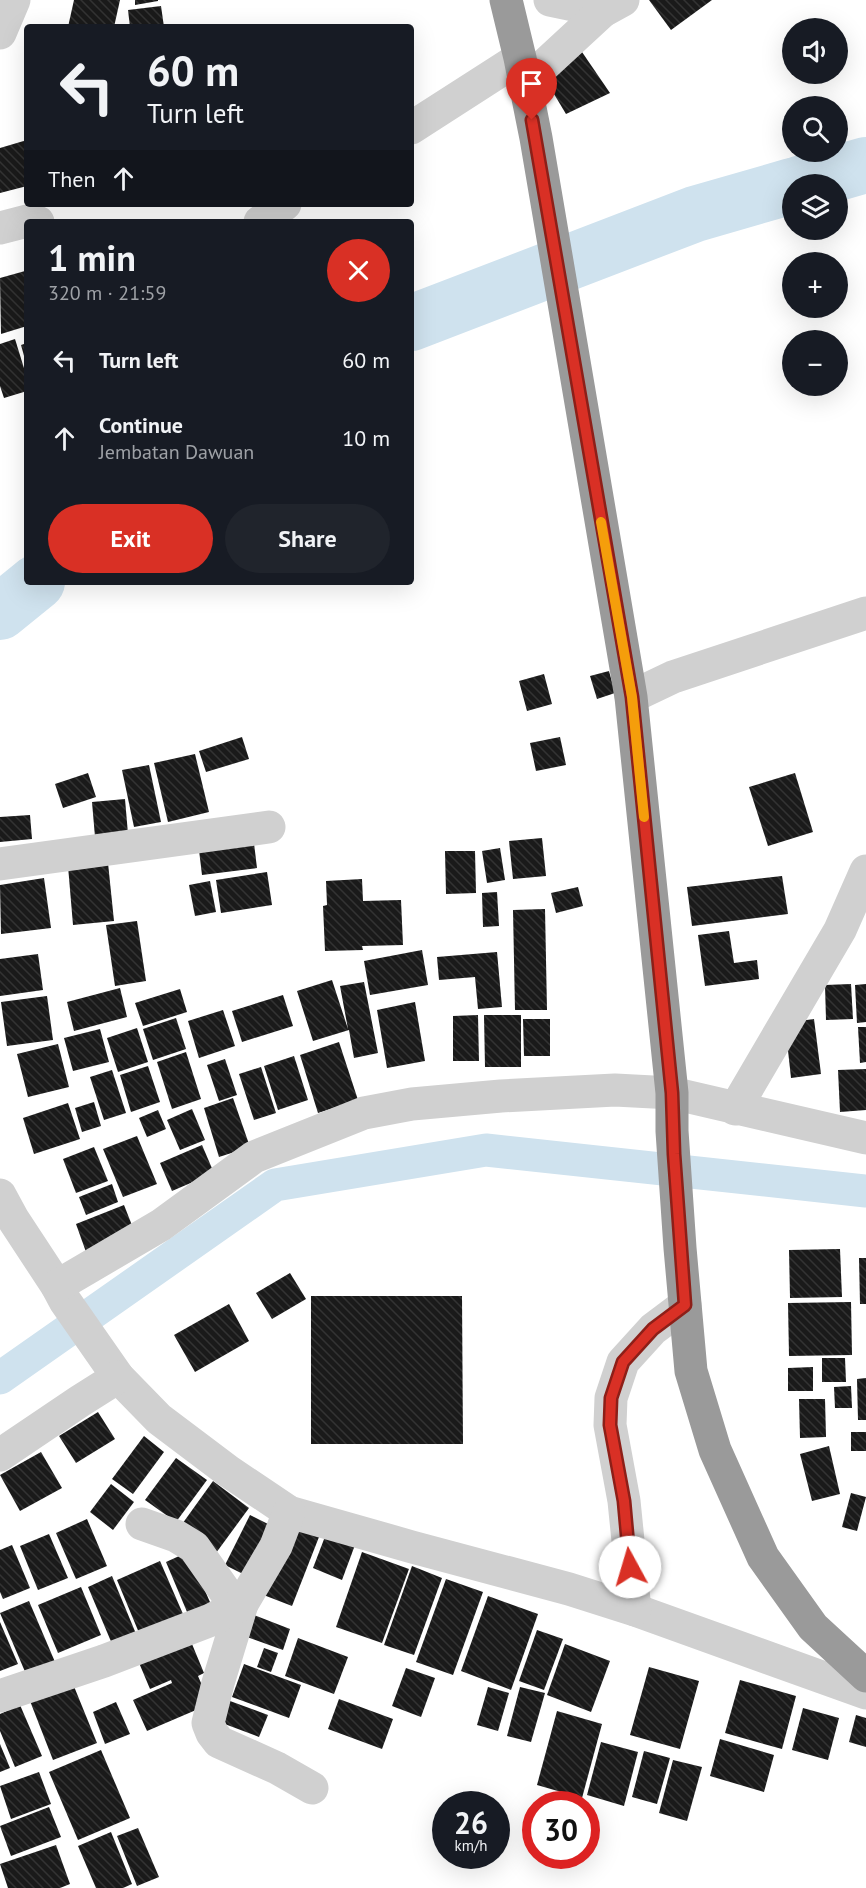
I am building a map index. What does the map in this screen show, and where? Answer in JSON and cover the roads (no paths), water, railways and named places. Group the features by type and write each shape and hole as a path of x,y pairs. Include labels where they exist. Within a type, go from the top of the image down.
{"highway":[{"path":"506,0 536,138 632,697 672,1093 672,1131 691,1371 715,1450 763,1557 813,1627 866,1676"}],"street":[{"path":"0,33 14,0"},
{"path":"550,0 613,6"},
{"path":"414,126 522,70 613,6"},
{"path":"264,219 281,207"},
{"path":"0,228 24,222"},
{"path":"632,697 673,677 866,613"},
{"path":"0,864 269,827"},
{"path":"735,1108 840,930 866,872"},
{"path":"61,1293 161,1225 254,1156 364,1113 412,1104 501,1095 615,1090 672,1093 866,1138"},
{"path":"0,1195 13,1219 110,1367 159,1419 228,1471 290,1512 635,1610 866,1694"},
{"path":"635,1610 624,1501 610,1425 611,1398 623,1362 653,1329 685,1305"},
{"path":"0,1455 80,1401 110,1367"},
{"path":"290,1512 276,1546 239,1605 208,1723 219,1742 277,1768 312,1788"},
{"path":"142,1524 176,1536 195,1547 239,1605"},
{"path":"0,1696 104,1661 211,1620 239,1605"}],"waterway":[{"path":"834,174 866,165"},
{"path":"414,322 695,214 782,189"},
{"path":"0,612 33,585"},
{"path":"0,1378 275,1185 486,1150 866,1191"}]}
